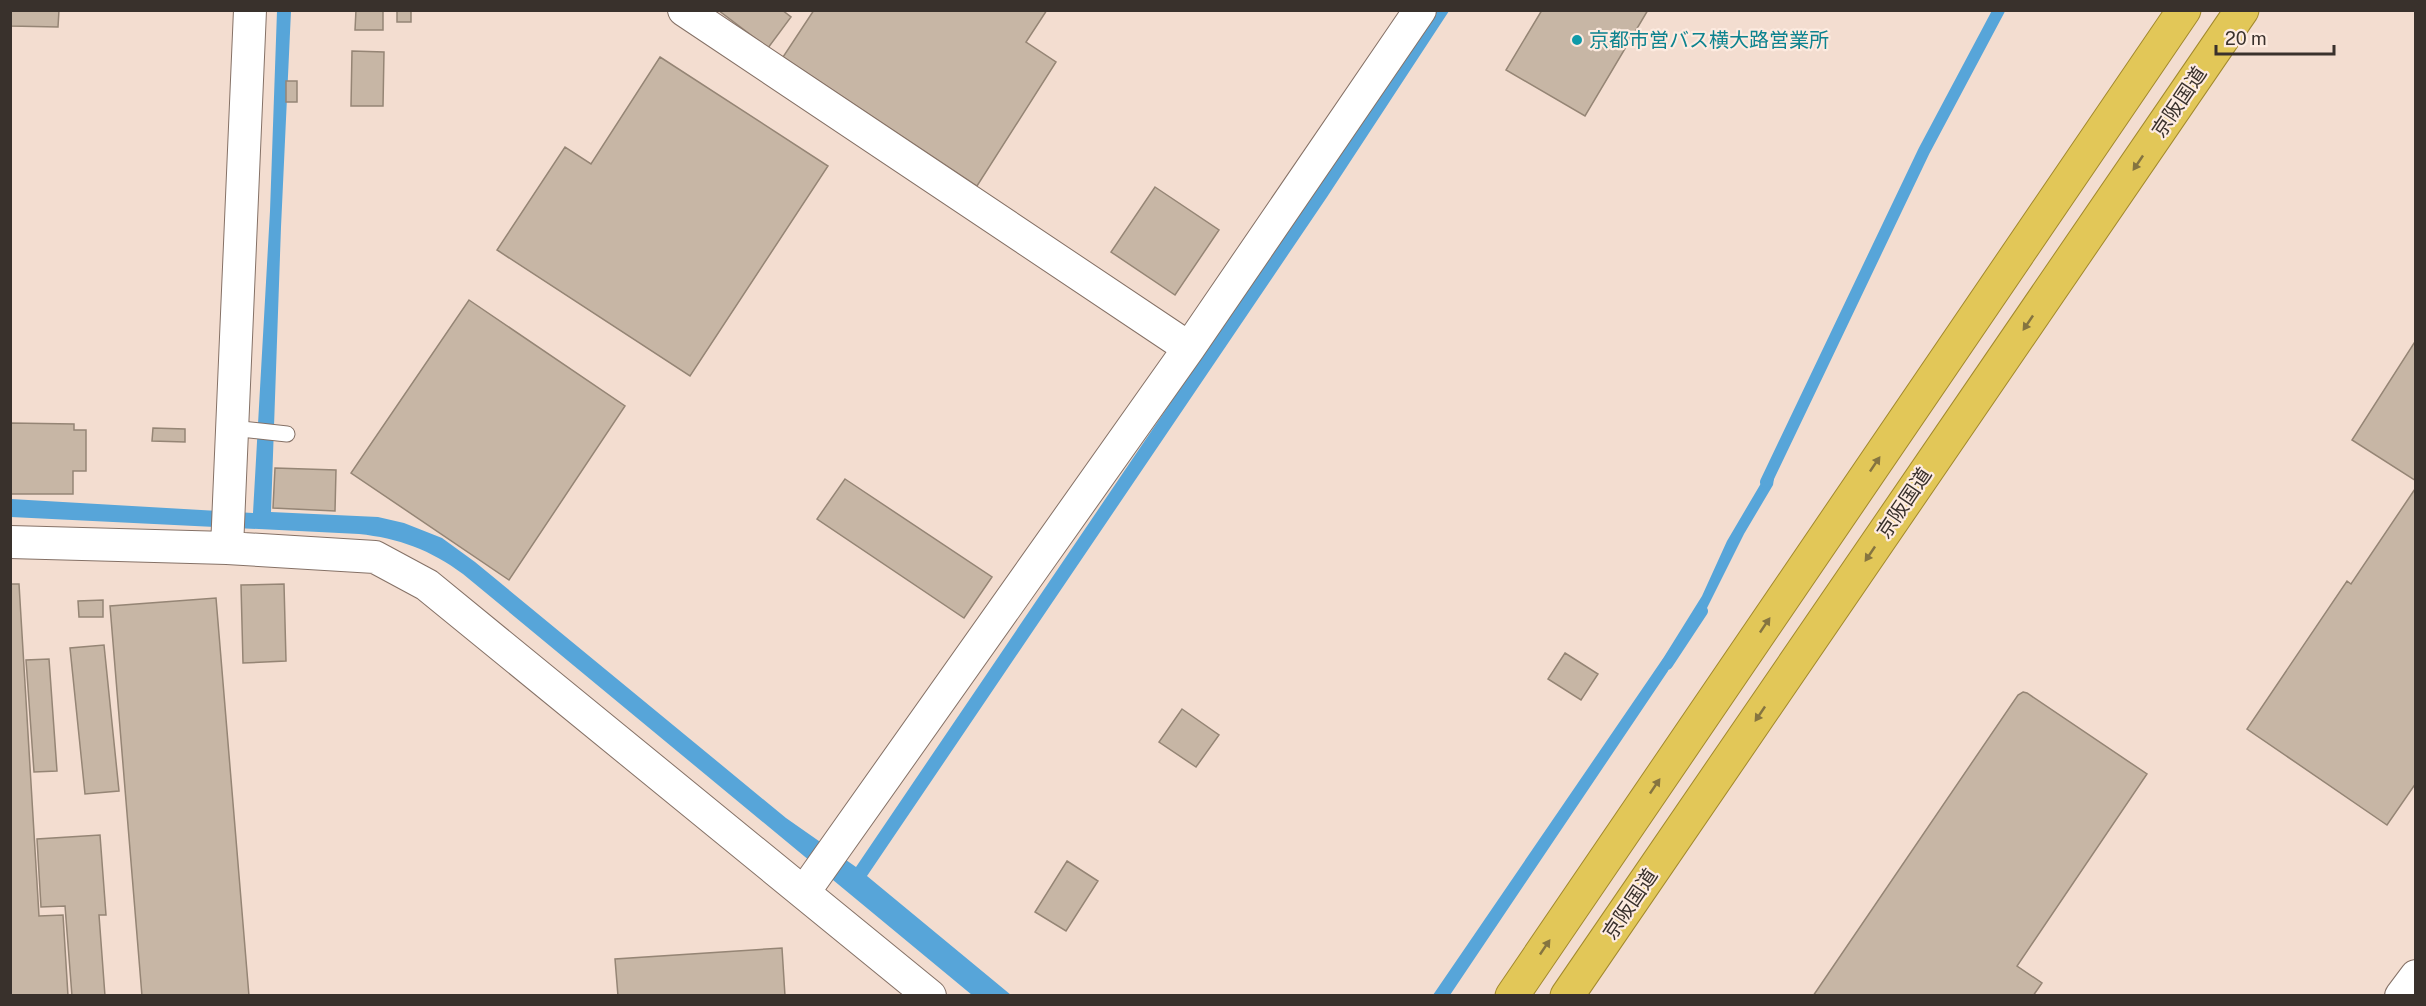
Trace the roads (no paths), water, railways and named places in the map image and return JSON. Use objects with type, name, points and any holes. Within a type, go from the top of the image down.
[{"type":"highway","points":[[1512,996],[2184,10]]},
{"type":"highway","name":"京阪国道","points":[[1567,996],[2242,10]]},
{"type":"street","points":[[228,529],[244,429],[250,10]]},
{"type":"street","points":[[684,10],[1189,348]]},
{"type":"street","points":[[817,873],[1189,348],[1420,10]]},
{"type":"street","points":[[10,542],[228,529],[375,557],[427,585],[817,873],[930,996]]},
{"type":"street","points":[[2401,996],[2415,976]]},
{"type":"lane","points":[[244,429],[283,433]]},
{"type":"water","points":[[277,11],[291,11],[271,512],[378,517],[404,523],[442,538],[475,562],[786,818],[856,867],[1436,11],[1449,11],[1327,197],[867,876],[1011,995],[972,995],[463,574],[439,558],[414,546],[359,534],[11,517],[11,499],[253,513],[270,211]]},
{"type":"water","points":[[1770,468],[1775,472],[1773,485],[1744,534],[1707,608],[1678,645],[1668,671],[1450,995],[1433,995],[1664,657],[1702,596],[1727,541]]},
{"type":"waterway","points":[[1766,482],[1924,151],[1999,10]]},
{"type":"waterway","points":[[1667,664],[1702,611]]},
{"type":"place","name":"京都市営バス横大路営業所","points":[[1577,40]]}]
